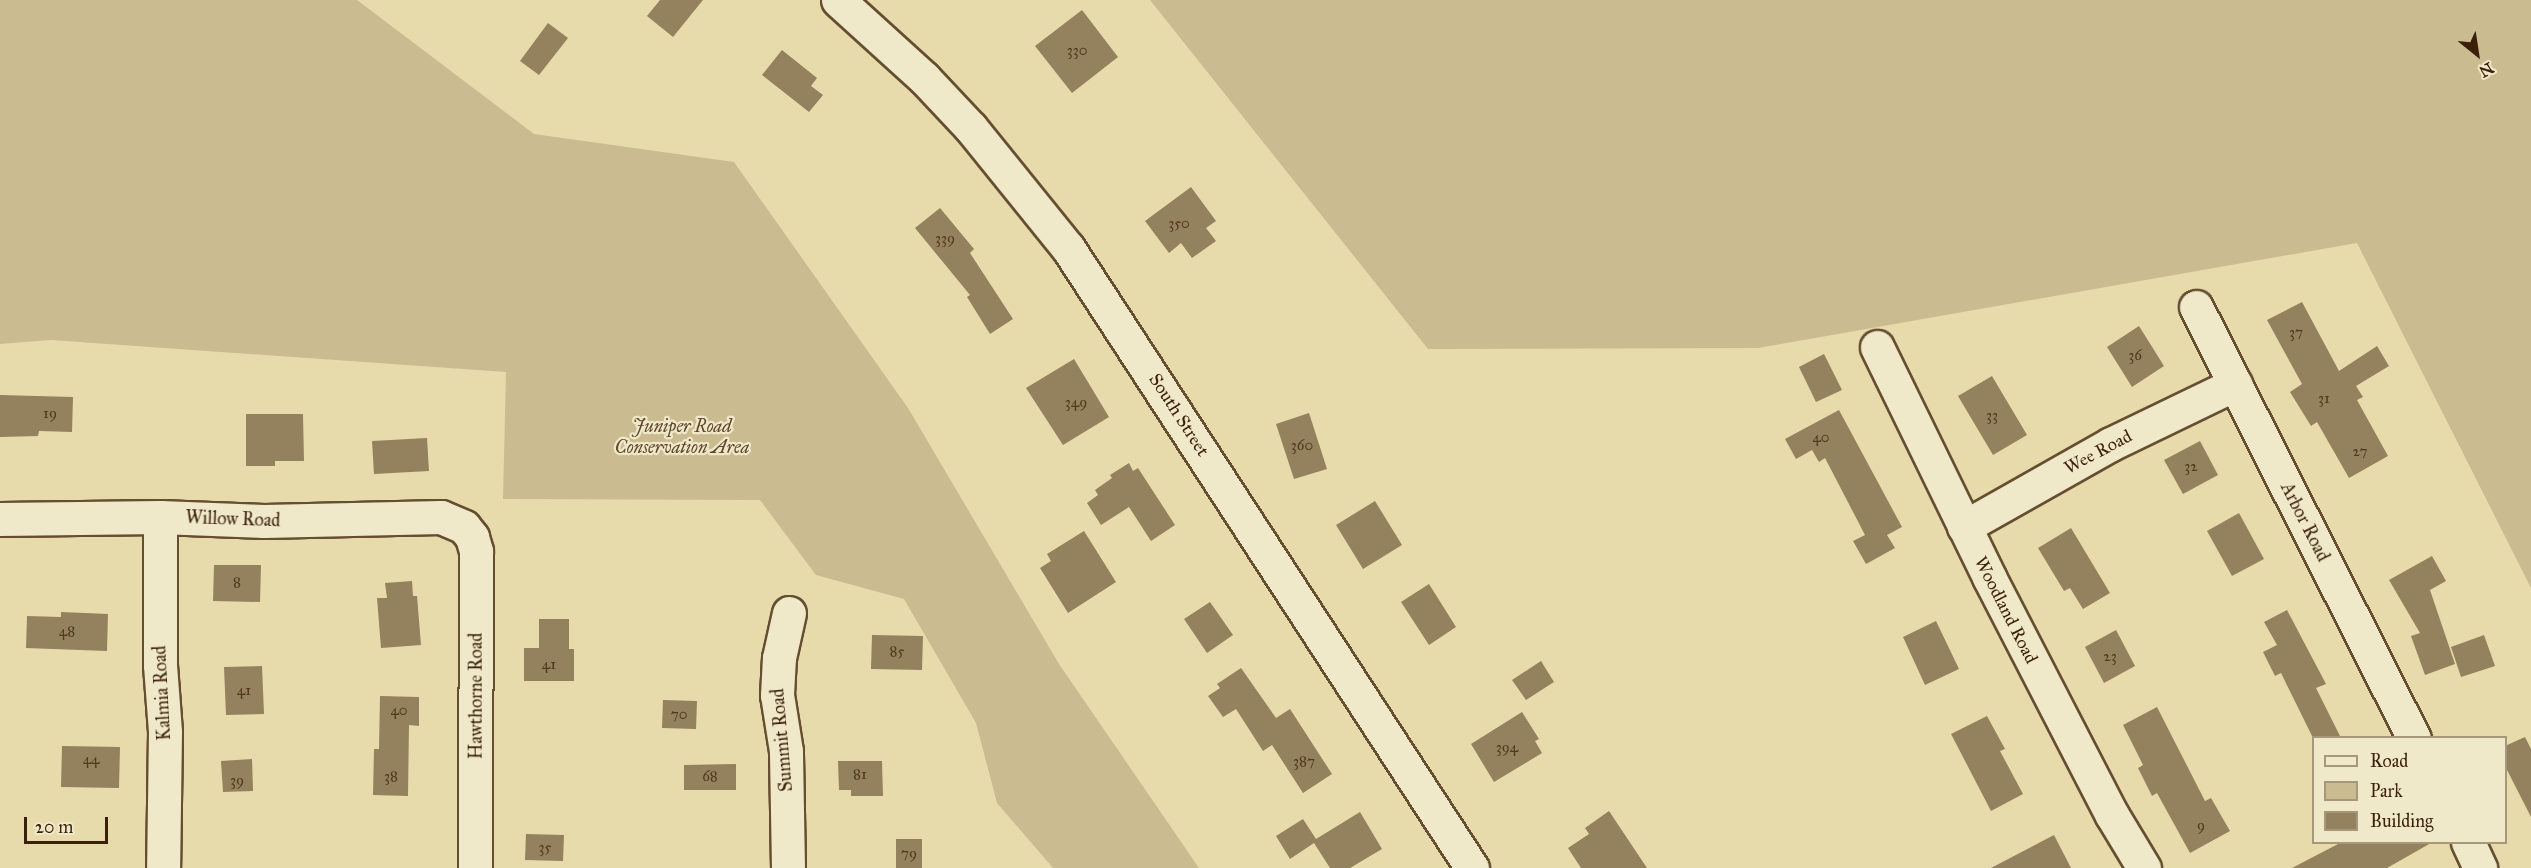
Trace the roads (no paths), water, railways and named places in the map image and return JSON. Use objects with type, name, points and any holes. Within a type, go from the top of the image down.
[{"type":"street","name":"South Street","points":[[838,0],[916,70],[971,128],[1068,248],[1472,868]]},
{"type":"street","name":"Arbor Road","points":[[2196,307],[2413,736]]},
{"type":"street","name":"Woodland Road","points":[[1877,347],[1964,527],[2107,804],[2144,868]]},
{"type":"street","name":"Wee Road","points":[[1964,527],[2111,444],[2235,384]]},
{"type":"street","name":"Willow Road","points":[[0,519],[160,517],[274,521],[441,517],[464,526]]},
{"type":"street","name":"Kalmia Road","points":[[160,517],[159,653],[165,732],[164,868]]},
{"type":"street","name":"Hawthorne Road","points":[[464,526],[472,537],[476,551],[476,868]]},
{"type":"street","name":"Summit Road","points":[[788,868],[786,760],[777,686],[779,658],[789,613]]},
{"type":"street","points":[[2469,844],[2481,868]]},
{"type":"park label","name":"Juniper Road Conservation Area","points":[[682,437]]}]
